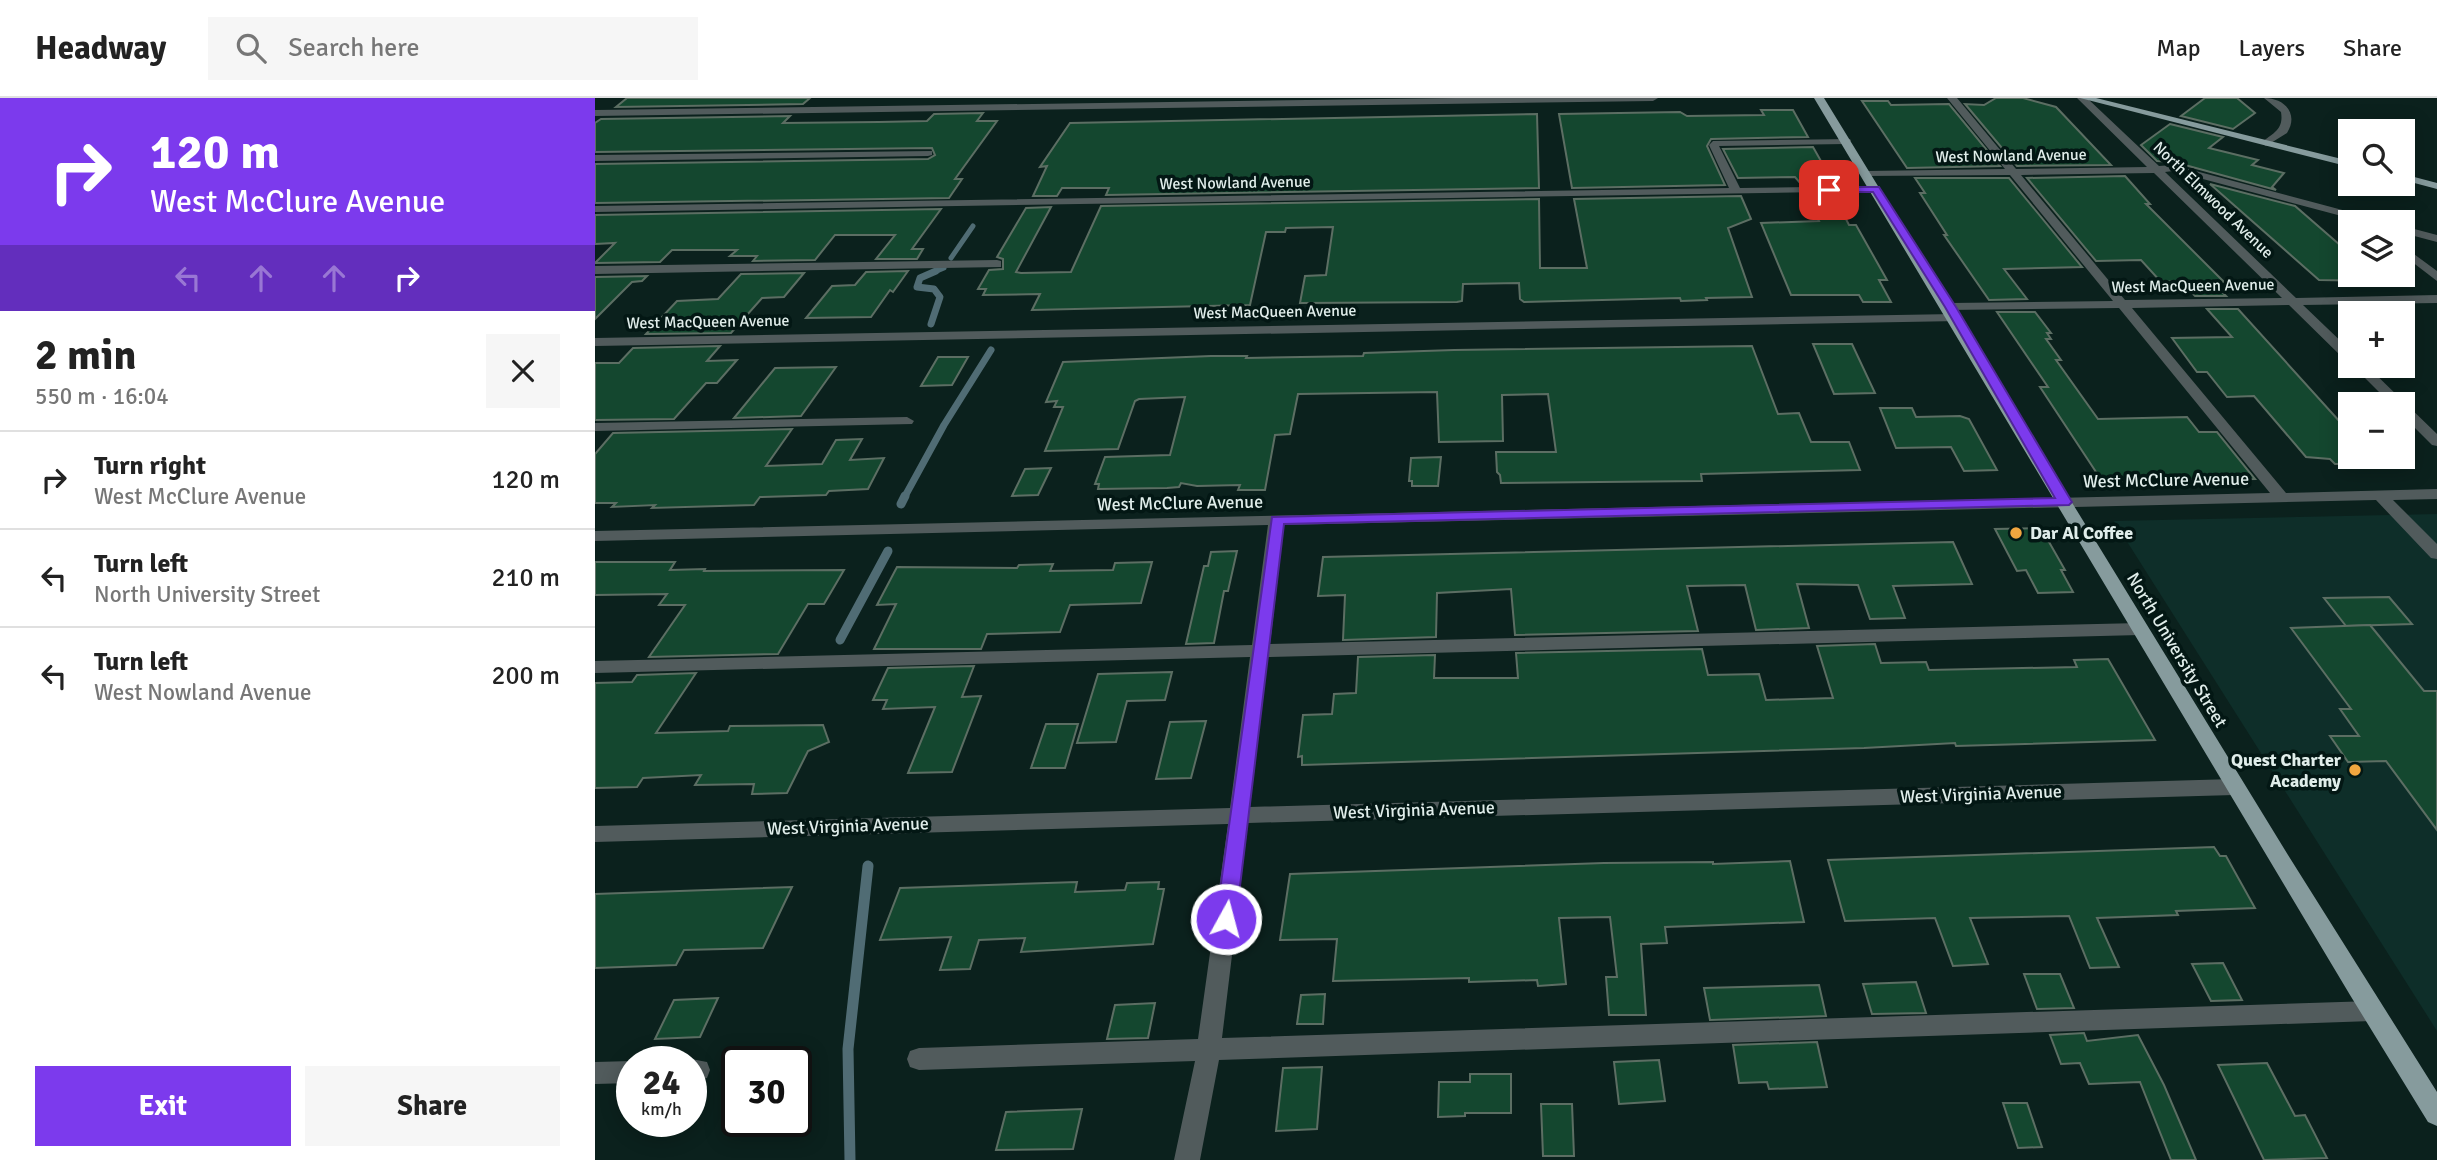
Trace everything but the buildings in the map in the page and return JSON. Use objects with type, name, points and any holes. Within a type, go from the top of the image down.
[{"type":"main road","name":"North University Street","points":[[1819,98],[1953,313],[2234,787],[2437,1114]]},
{"type":"main road","points":[[2084,98],[2338,161]]},
{"type":"main road","points":[[2415,180],[2437,186]]},
{"type":"street","points":[[595,113],[1138,102],[1653,98]]},
{"type":"street","points":[[1952,98],[2281,497]]},
{"type":"street","name":"North Elmwood Avenue","points":[[2084,98],[2155,170],[2338,344]]},
{"type":"street","points":[[2266,143],[2282,134],[2288,122],[2286,111],[2269,98]]},
{"type":"street","points":[[1736,191],[1714,145],[1717,143],[1846,141]]},
{"type":"street","points":[[595,158],[928,153]]},
{"type":"street","name":"West Nowland Avenue","points":[[595,209],[1736,191],[2013,172],[2155,170],[2173,167],[2338,212]]},
{"type":"street","points":[[2415,233],[2437,239]]},
{"type":"street","points":[[2415,259],[2437,277]]},
{"type":"street","points":[[595,270],[997,264]]},
{"type":"street","name":"West MacQueen Avenue","points":[[595,342],[1953,313],[2122,304],[2437,299]]},
{"type":"street","points":[[2372,378],[2387,392]]},
{"type":"street","points":[[2415,420],[2437,442]]},
{"type":"street","points":[[595,427],[907,421]]},
{"type":"street","name":"West McClure Avenue","points":[[595,536],[2437,494]]},
{"type":"street","points":[[2380,495],[2437,554]]},
{"type":"street","points":[[1187,1160],[1209,1049],[1277,520]]},
{"type":"street","points":[[595,667],[2140,629]]},
{"type":"street","name":"West Virginia Avenue","points":[[595,834],[2234,787]]},
{"type":"street","points":[[919,1059],[2372,1011]]},
{"type":"street","points":[[595,1073],[616,1072]]},
{"type":"shaded area","name":"Quest Charter Academy","points":[[2437,514],[2437,1031],[2114,521]]},
{"type":"waterway","points":[[951,258],[973,226]]},
{"type":"waterway","points":[[932,273],[944,268]]},
{"type":"waterway","points":[[931,324],[940,297],[934,289],[917,287],[920,278],[936,271]]},
{"type":"waterway","points":[[904,498],[944,425],[991,350]]},
{"type":"waterway","points":[[901,504],[904,498]]},
{"type":"waterway","points":[[840,640],[888,551]]},
{"type":"waterway","points":[[850,1160],[848,1049],[868,866]]},
{"type":"place","name":"Dar Al Coffee","points":[[2016,533]]},
{"type":"place","name":"Quest Charter Academy","points":[[2355,770]]},
{"type":"route","points":[[1226,919],[1277,520],[2064,502],[1950,307],[1876,189],[1829,190]]}]
